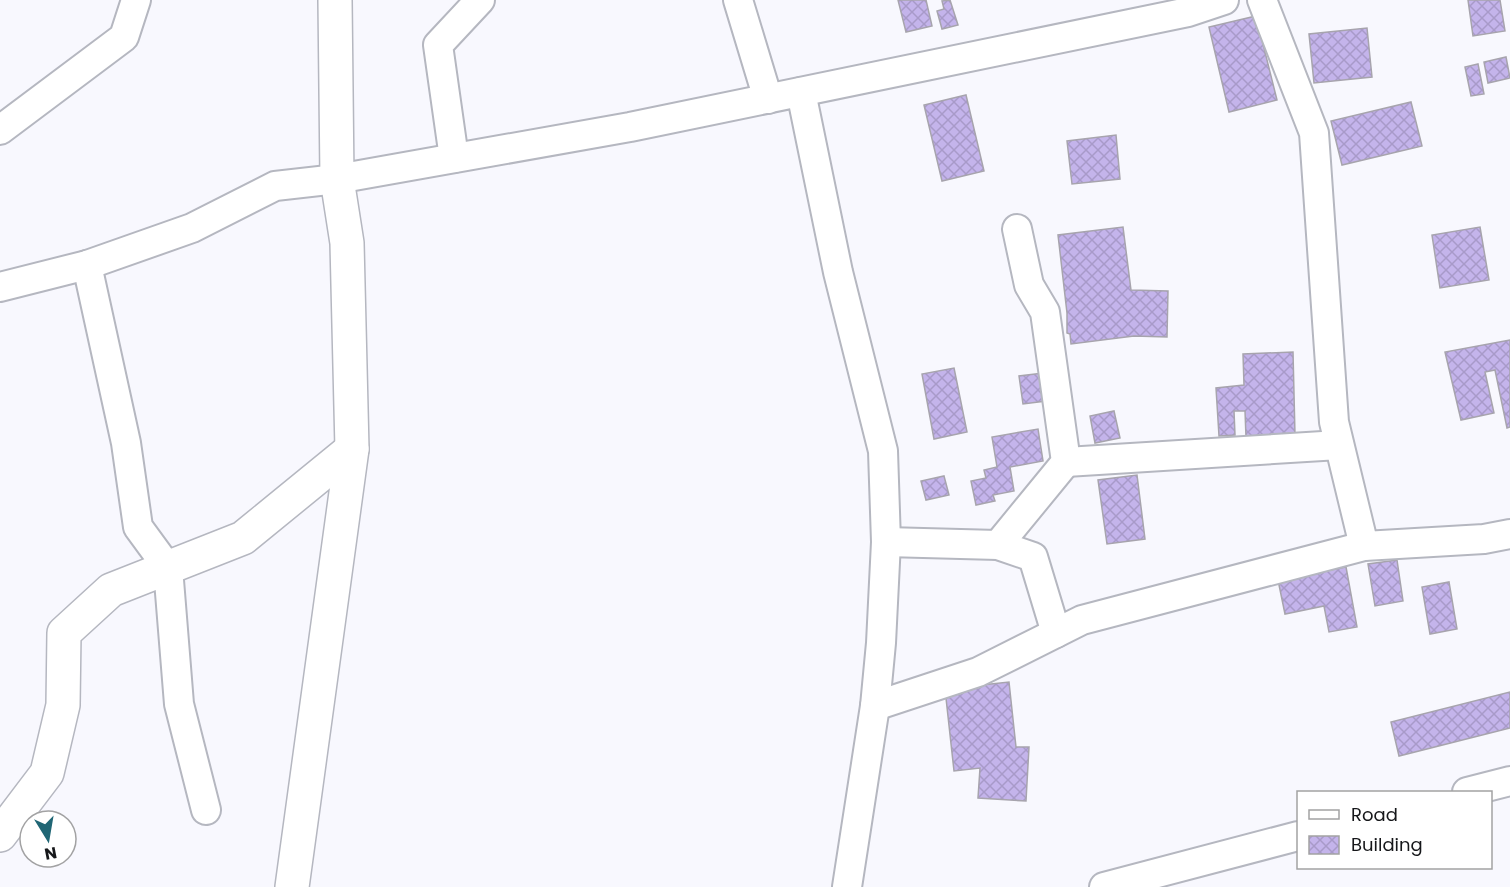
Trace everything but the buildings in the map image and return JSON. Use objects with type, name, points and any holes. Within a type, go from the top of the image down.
[{"type":"street","points":[[0,130],[124,37],[136,0]]},
{"type":"street","points":[[292,887],[352,449],[347,243],[337,178],[335,0]]},
{"type":"street","points":[[454,158],[438,45],[480,0]]},
{"type":"street","points":[[738,0],[768,99]]},
{"type":"street","points":[[0,287],[87,265],[192,228],[275,186],[454,158],[768,99],[1188,12],[1224,0]]},
{"type":"street","points":[[1262,0],[1314,133],[1334,422],[1364,546]]},
{"type":"street","points":[[801,92],[838,272],[884,451],[886,542],[875,706],[847,887]]},
{"type":"street","points":[[1017,229],[1029,285],[1045,312],[1066,462]]},
{"type":"street","points":[[87,265],[126,443],[138,526],[168,568],[179,704],[206,810]]},
{"type":"street","points":[[998,545],[1066,462],[1339,445]]},
{"type":"street","points":[[0,835],[47,773],[63,705],[63,633],[111,590],[243,538],[352,449]]},
{"type":"street","points":[[875,706],[978,672],[1082,620],[1364,546],[1484,539],[1510,534]]},
{"type":"street","points":[[886,542],[998,545],[1033,557],[1056,633]]},
{"type":"street","points":[[1471,791],[1510,781]]},
{"type":"street","points":[[1104,887],[1297,837]]}]
